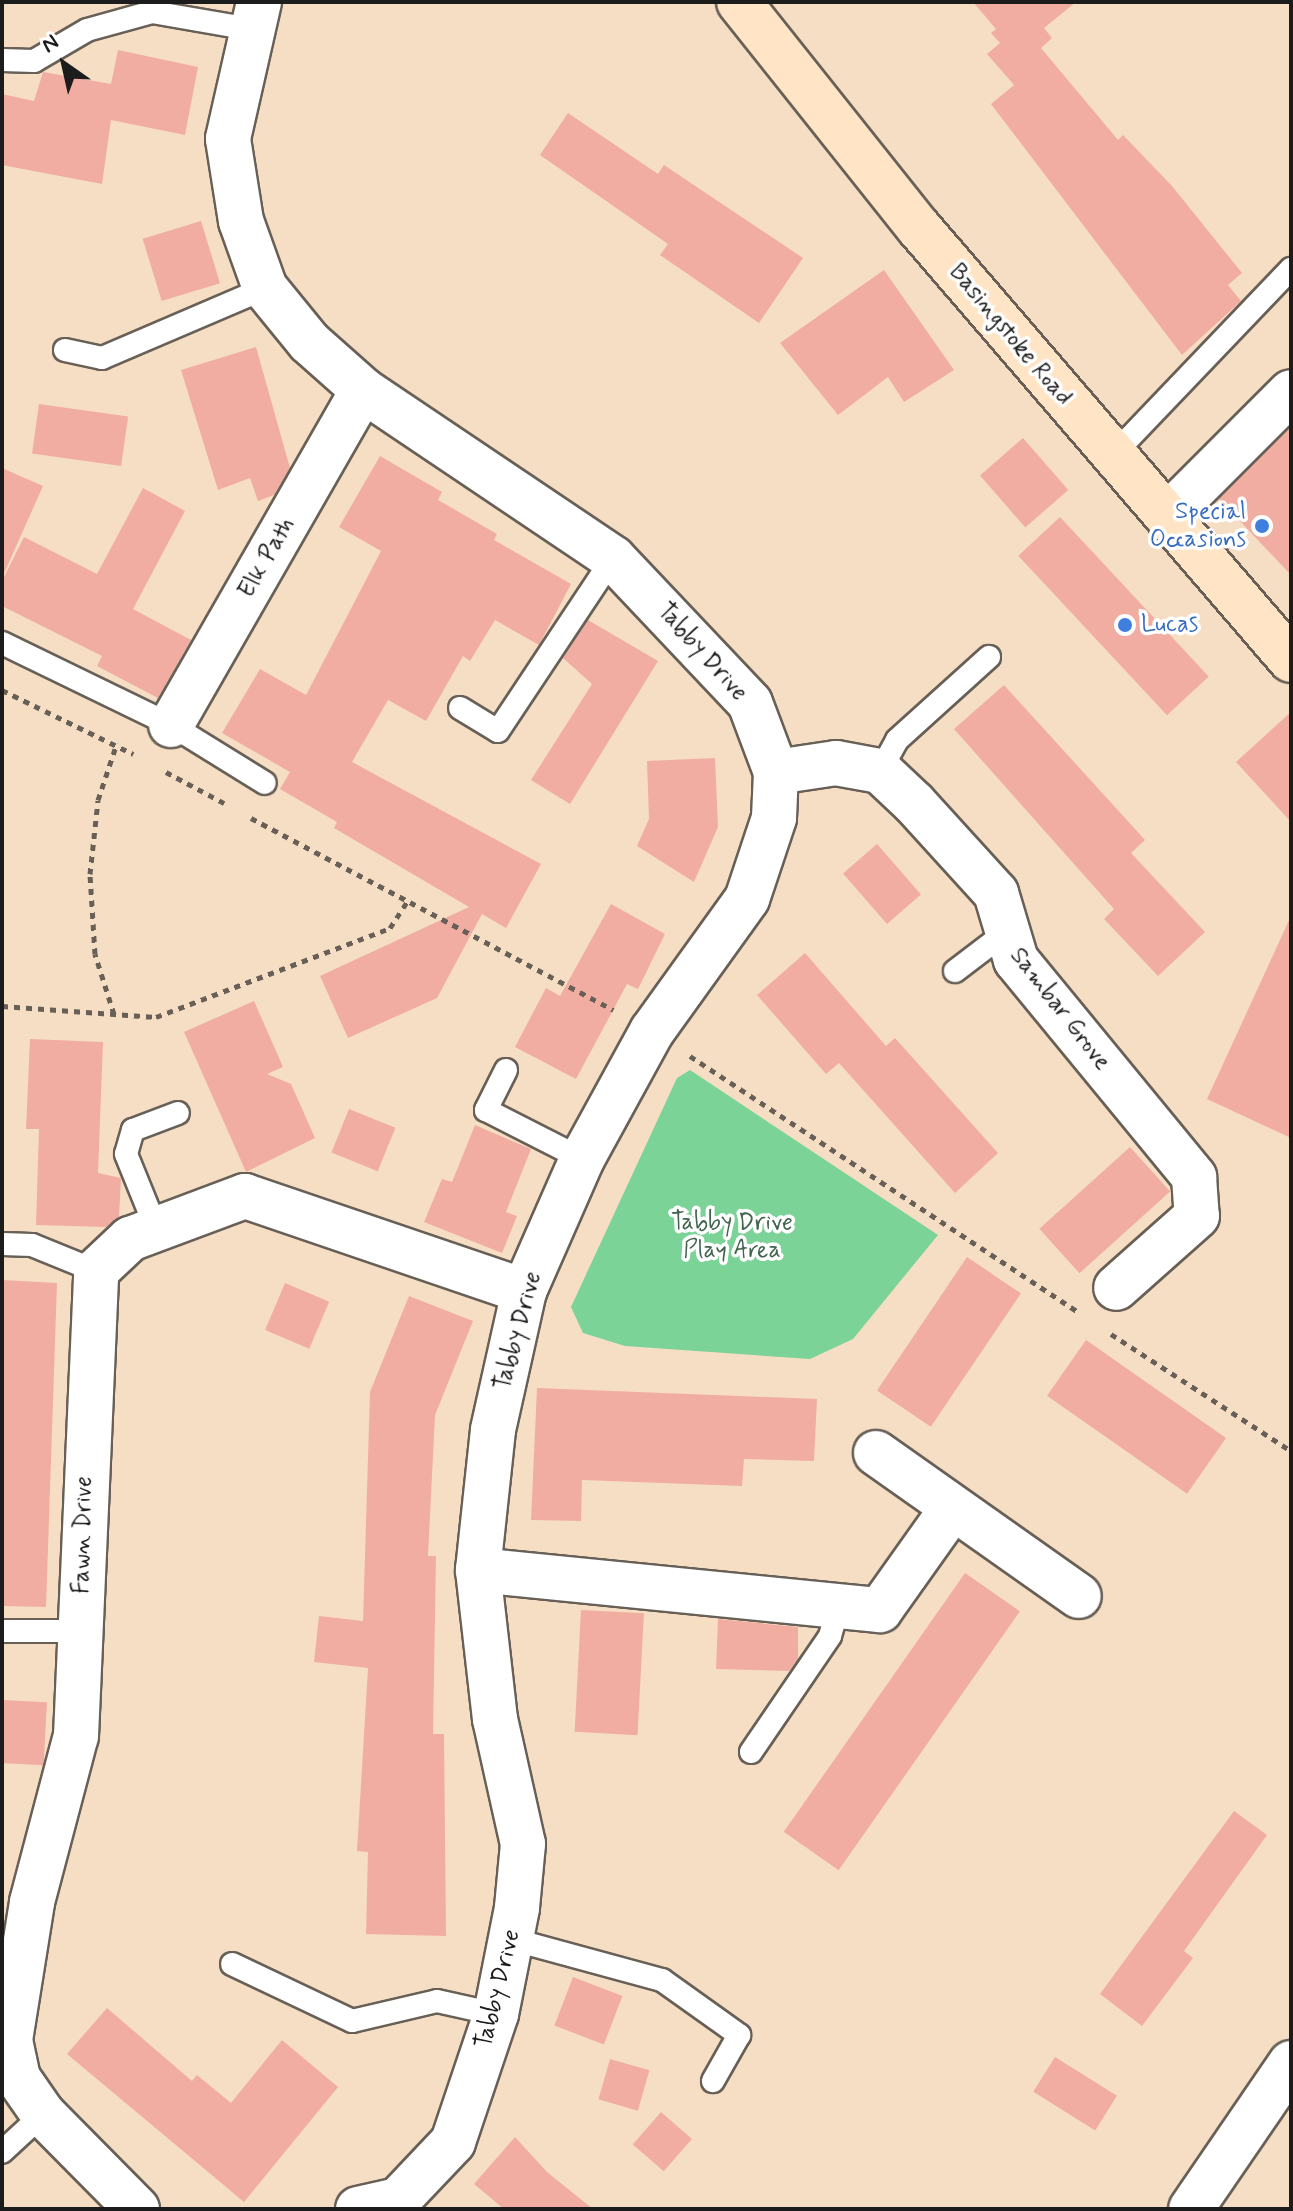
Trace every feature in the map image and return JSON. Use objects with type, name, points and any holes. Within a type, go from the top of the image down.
[{"type":"street","name":"Basingstoke Road","points":[[739,2],[1112,456],[1291,660]]},
{"type":"street","name":"Tabby Drive","points":[[255,16],[228,139],[241,221],[265,288],[309,342],[363,390],[613,558],[750,703],[776,772],[774,818],[747,899],[652,1031],[582,1159],[524,1291],[493,1430],[478,1570],[495,1719],[523,1844],[511,1939],[496,2014],[453,2142],[387,2206]]},
{"type":"street","name":"Elk Path","points":[[171,725],[363,390]]},
{"type":"street","points":[[1167,516],[1291,392]]},
{"type":"street","points":[[776,772],[836,763],[880,771]]},
{"type":"street","name":"Sambar Grove","points":[[880,771],[996,893],[1005,933],[1016,960],[1194,1177],[1197,1216],[1116,1288]]},
{"type":"street","points":[[96,1271],[130,1239],[245,1196],[524,1291]]},
{"type":"street","name":"Fawn Drive","points":[[96,1271],[76,1736],[32,1902],[6,2040],[18,2078],[43,2114],[137,2209]]},
{"type":"street","points":[[876,1453],[951,1510],[1079,1596]]},
{"type":"street","points":[[478,1570],[880,1610],[951,1510]]},
{"type":"street","points":[[1191,2209],[1291,2063]]},
{"type":"lane","points":[[2,60],[34,61],[87,30],[152,12],[255,16]]},
{"type":"lane","points":[[1112,456],[1291,269]]},
{"type":"lane","points":[[65,350],[102,358],[265,288]]},
{"type":"lane","points":[[460,708],[498,731],[613,558]]},
{"type":"lane","points":[[2,643],[171,725],[265,783]]},
{"type":"lane","points":[[880,771],[897,740],[989,657]]},
{"type":"lane","points":[[955,971],[1005,933]]},
{"type":"lane","points":[[506,1070],[486,1110],[582,1159]]},
{"type":"lane","points":[[156,1228],[126,1154],[133,1130],[178,1113]]},
{"type":"lane","points":[[2,1244],[32,1245],[96,1271]]},
{"type":"lane","points":[[751,1752],[830,1636],[839,1605]]},
{"type":"lane","points":[[2,1631],[80,1631]]},
{"type":"lane","points":[[511,1939],[662,1980],[739,2035],[713,2081]]},
{"type":"lane","points":[[232,1964],[352,2021],[437,2001],[496,2014]]},
{"type":"lane","points":[[2,2152],[43,2114]]},
{"type":"path","points":[[114,1015],[95,954],[90,874],[98,800],[115,744]]},
{"type":"path","points":[[2,1006],[156,1017],[390,928],[407,902]]},
{"type":"green space","name":"Tabby Drive Play Area","points":[[690,1070],[938,1235],[853,1339],[810,1359],[625,1346],[583,1333],[571,1307],[677,1078]]},
{"type":"building","points":[[973,2],[1076,2],[1044,28],[1052,38],[1041,48],[1118,140],[1123,135],[1172,186],[1242,273],[1228,285],[1241,301],[1182,355],[991,104],[1014,85],[987,54],[1000,43],[991,33],[996,29]]},
{"type":"building","points":[[118,50],[198,67],[185,135],[111,120],[102,184],[2,165],[2,94],[34,101],[43,72],[111,84]]},
{"type":"building","points":[[568,113],[658,174],[664,165],[803,258],[759,323],[660,255],[668,244],[540,155]]},
{"type":"building","points":[[201,221],[220,283],[162,301],[143,239]]},
{"type":"building","points":[[884,270],[954,370],[904,402],[888,377],[838,415],[780,343]]},
{"type":"building","points":[[256,347],[290,468],[274,495],[258,501],[250,478],[218,490],[181,370]]},
{"type":"building","points":[[39,404],[128,417],[121,466],[32,454]]},
{"type":"building","points":[[1291,427],[1291,575],[1219,499]]},
{"type":"building","points":[[1023,438],[1068,490],[1025,527],[980,475]]},
{"type":"building","points":[[380,456],[442,492],[438,500],[497,534],[494,540],[571,584],[539,645],[495,620],[470,661],[463,656],[426,721],[388,700],[352,762],[541,864],[506,928],[482,914],[437,998],[348,1038],[320,976],[469,907],[334,828],[337,822],[280,789],[290,772],[222,733],[260,669],[306,695],[381,551],[339,527]]},
{"type":"building","points":[[2,468],[43,486],[2,578]]},
{"type":"building","points":[[143,488],[185,511],[133,609],[191,640],[158,698],[97,666],[102,656],[2,606],[2,581],[24,537],[97,574]]},
{"type":"building","points":[[1060,517],[1209,676],[1167,715],[1018,556]]},
{"type":"building","points":[[588,620],[658,661],[570,804],[531,780],[592,684],[563,658]]},
{"type":"building","points":[[1004,685],[1145,840],[1131,853],[1205,932],[1158,976],[1104,919],[1114,909],[954,729]]},
{"type":"building","points":[[1291,712],[1291,822],[1236,762]]},
{"type":"building","points":[[715,758],[718,827],[694,882],[637,846],[649,819],[647,761]]},
{"type":"building","points":[[877,844],[921,895],[887,924],[843,874]]},
{"type":"building","points":[[611,904],[665,934],[638,989],[627,984],[576,1079],[515,1047],[546,988],[560,996]]},
{"type":"building","points":[[1291,916],[1291,1138],[1207,1099]]},
{"type":"building","points":[[805,953],[886,1046],[895,1038],[998,1153],[955,1193],[839,1063],[826,1074],[757,995]]},
{"type":"building","points":[[254,1001],[283,1067],[267,1074],[291,1084],[315,1138],[246,1172],[184,1032]]},
{"type":"building","points":[[30,1039],[103,1042],[98,1173],[121,1178],[119,1217],[106,1227],[36,1225],[39,1129],[26,1129]]},
{"type":"building","points":[[349,1109],[395,1128],[378,1171],[331,1153]]},
{"type":"building","points":[[475,1125],[531,1149],[506,1212],[517,1216],[502,1253],[424,1222],[442,1179],[452,1182]]},
{"type":"building","points":[[1130,1147],[1170,1192],[1079,1273],[1039,1229]]},
{"type":"building","points":[[967,1257],[1021,1293],[931,1427],[877,1390]]},
{"type":"building","points":[[2,1280],[57,1283],[46,1607],[2,1606]]},
{"type":"building","points":[[285,1283],[329,1302],[309,1349],[265,1330]]},
{"type":"building","points":[[409,1296],[473,1321],[435,1415],[428,1556],[436,1556],[433,1734],[444,1734],[446,1936],[366,1934],[368,1852],[357,1851],[368,1668],[314,1662],[319,1616],[363,1621],[370,1392]]},
{"type":"building","points":[[1086,1340],[1226,1438],[1187,1494],[1047,1396]]},
{"type":"building","points":[[537,1388],[817,1399],[814,1461],[744,1459],[742,1486],[582,1480],[581,1521],[531,1520]]},
{"type":"building","points":[[965,1573],[1020,1611],[839,1870],[784,1832]]},
{"type":"building","points":[[581,1610],[644,1613],[638,1735],[575,1732]]},
{"type":"building","points":[[718,1619],[798,1627],[798,1659],[789,1671],[716,1669]]},
{"type":"building","points":[[2,1700],[47,1702],[44,1765],[2,1763]]},
{"type":"building","points":[[1234,1811],[1267,1835],[1184,1951],[1193,1958],[1142,2026],[1100,1994]]},
{"type":"building","points":[[573,1977],[622,1996],[604,2045],[554,2026]]},
{"type":"building","points":[[107,2008],[192,2081],[197,2075],[231,2103],[282,2040],[338,2087],[244,2202],[67,2054]]},
{"type":"building","points":[[1055,2057],[1117,2096],[1095,2130],[1033,2092]]},
{"type":"building","points":[[610,2059],[649,2070],[638,2111],[598,2099]]},
{"type":"building","points":[[661,2112],[692,2139],[664,2171],[633,2144]]},
{"type":"building","points":[[515,2137],[547,2172],[593,2209],[504,2209],[474,2184]]},
{"type":"place","name":"Special Occasions","points":[[1262,526]]},
{"type":"place","name":"Lucas","points":[[1125,625]]}]
